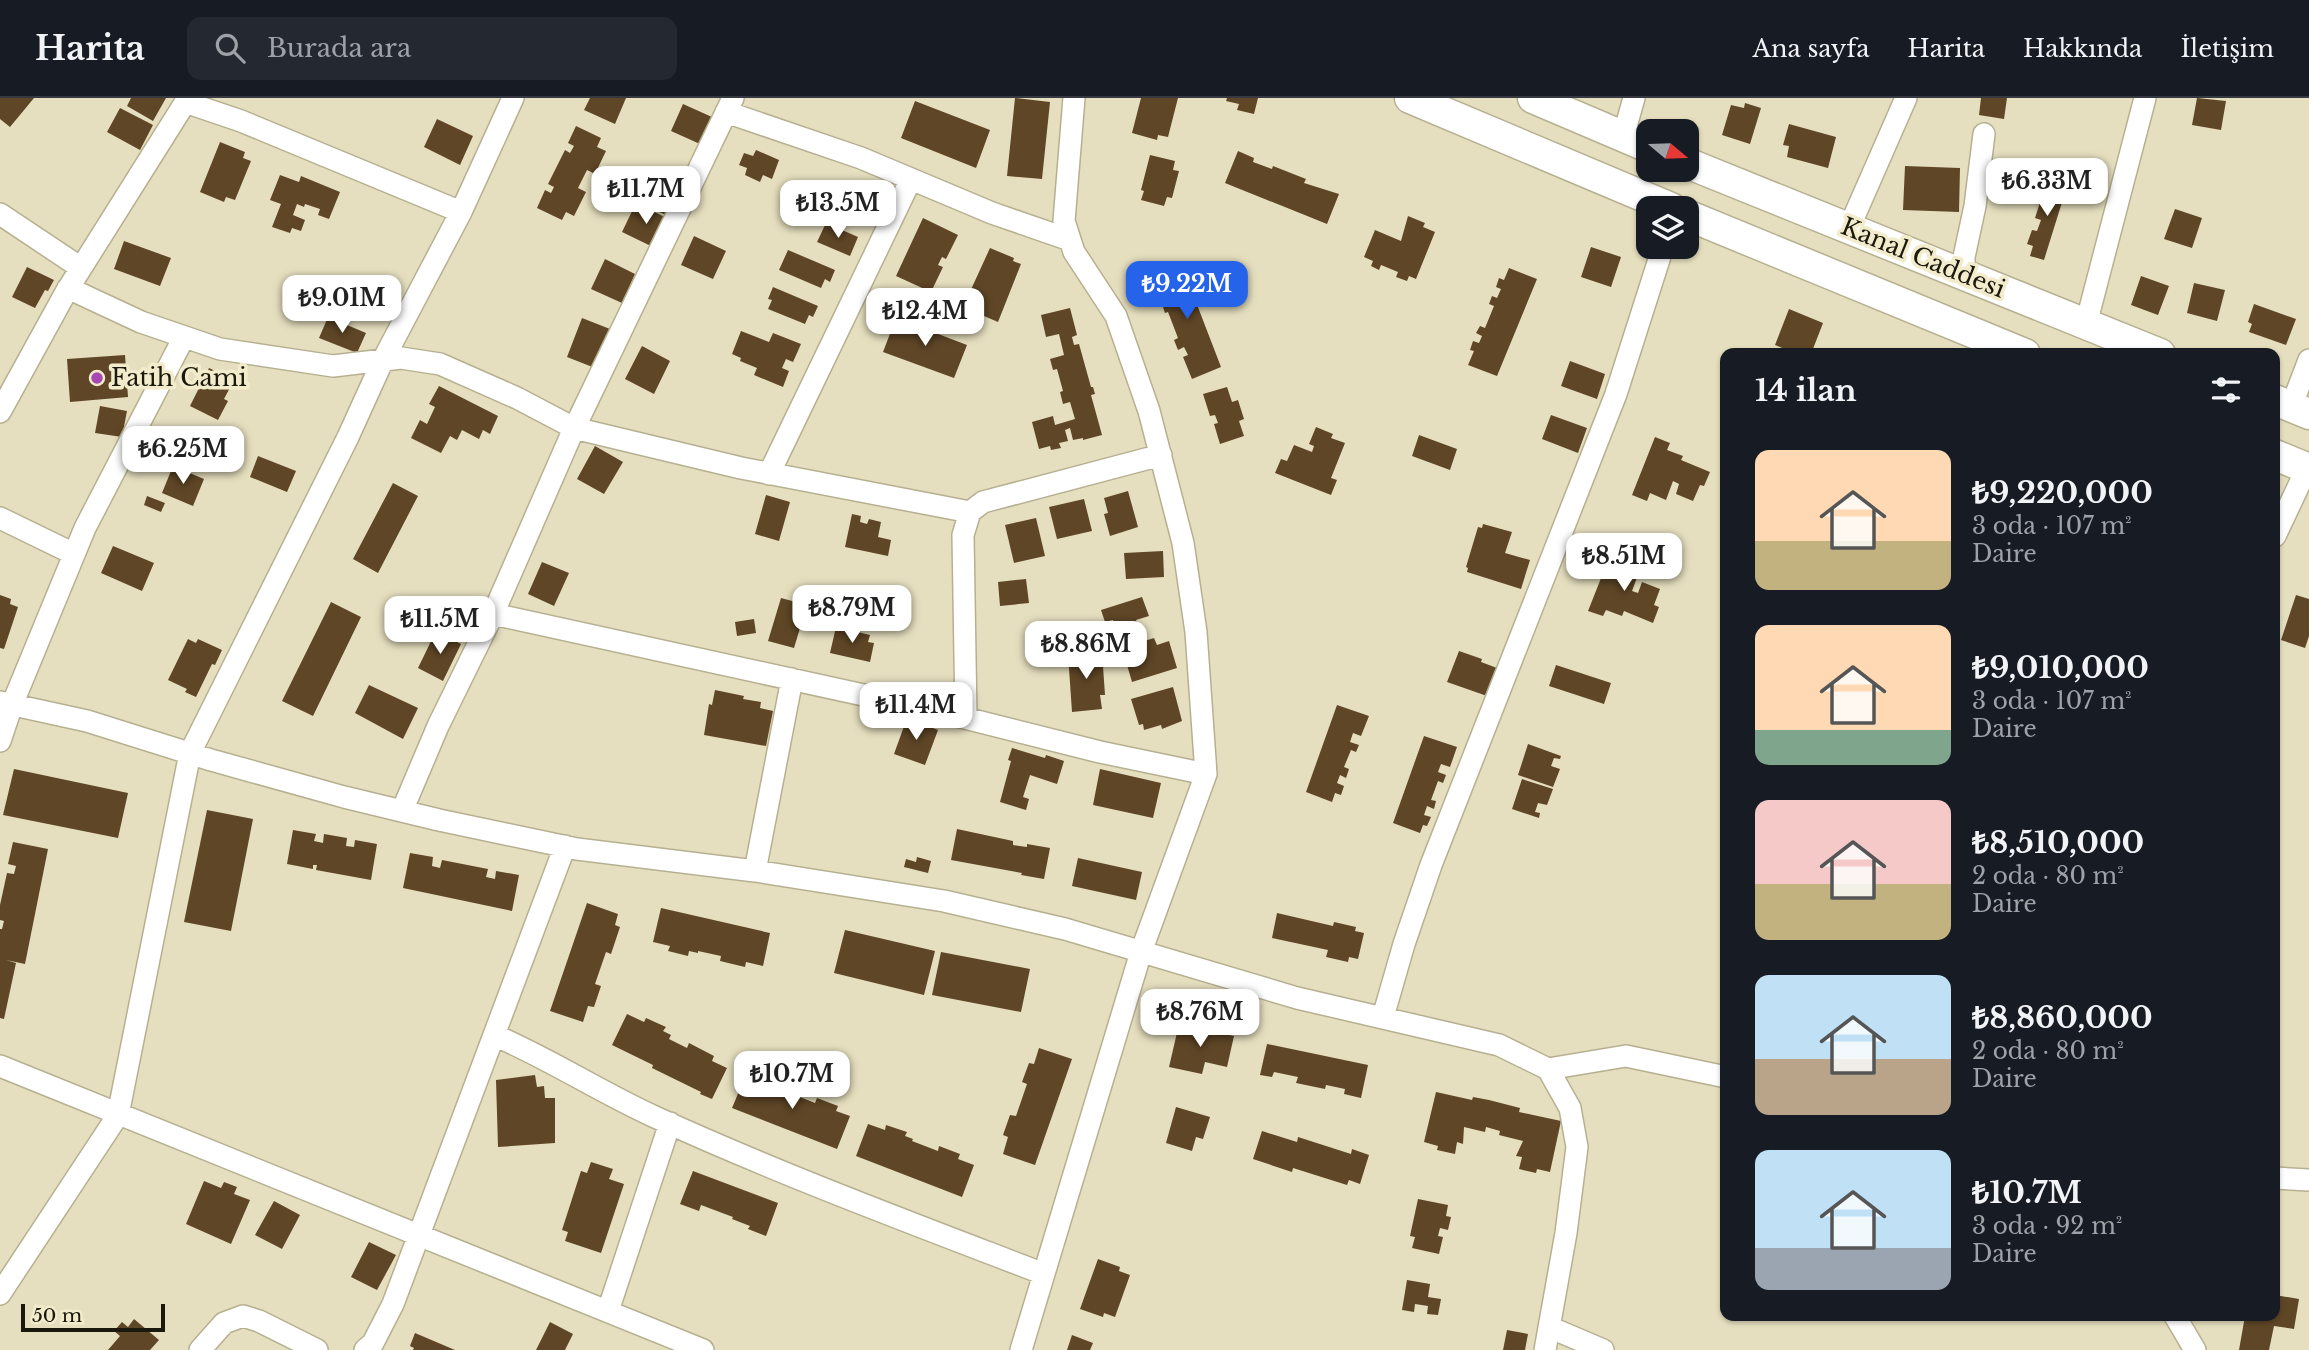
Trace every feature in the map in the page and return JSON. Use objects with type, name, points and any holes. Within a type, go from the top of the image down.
[{"type":"main road","points":[[1410,98],[1643,196]]},
{"type":"main road","points":[[1533,98],[1636,142]]},
{"type":"main road","name":"Kanal Caddesi","points":[[1699,168],[2145,348]]},
{"type":"main road","points":[[1699,220],[1990,347]]},
{"type":"main road","points":[[2280,457],[2308,469]]},
{"type":"street","points":[[0,1294],[118,1115],[190,753],[348,437],[383,360],[461,212],[513,98]]},
{"type":"street","points":[[1021,1350],[1141,952],[1206,774],[1196,632],[1183,543],[1161,455],[1149,411],[1116,316],[1074,253],[1064,221],[1074,98]]},
{"type":"street","points":[[1634,98],[1636,142]]},
{"type":"street","points":[[1849,228],[1906,98]]},
{"type":"street","points":[[2086,324],[2145,98]]},
{"type":"street","points":[[0,412],[68,288],[186,100],[461,212]]},
{"type":"street","points":[[402,811],[438,726],[493,614],[574,428],[727,103],[992,213],[1070,240]]},
{"type":"street","points":[[1964,274],[1964,257],[1975,206],[1984,134]]},
{"type":"street","points":[[769,474],[911,179]]},
{"type":"street","points":[[0,214],[81,268]]},
{"type":"street","points":[[1383,1017],[1431,865],[1616,394],[1659,259]]},
{"type":"street","points":[[68,288],[141,322],[220,349],[333,366],[401,358],[440,364],[517,398],[574,428],[769,474],[970,512]]},
{"type":"street","points":[[0,741],[6,704],[85,528],[184,337]]},
{"type":"street","points":[[2292,407],[2309,360]]},
{"type":"street","points":[[966,718],[962,535],[970,512],[983,502],[1161,455]]},
{"type":"street","points":[[2280,526],[2308,469]]},
{"type":"street","points":[[0,518],[74,554]]},
{"type":"street","points":[[493,614],[1206,774]]},
{"type":"street","points":[[755,871],[792,679]]},
{"type":"street","points":[[6,704],[87,721],[190,753],[402,811],[565,846],[755,871],[944,901],[1065,929],[1297,998],[1499,1045],[1548,1069],[1570,1108],[1577,1147],[1566,1233],[1545,1350]]},
{"type":"street","points":[[365,1350],[373,1343],[393,1304],[565,846]]},
{"type":"street","points":[[494,1035],[532,1051],[670,1123],[881,1212],[1044,1274]]},
{"type":"street","points":[[1548,1069],[1626,1056],[1720,1076]]},
{"type":"street","points":[[0,1066],[703,1350]]},
{"type":"street","points":[[608,1311],[670,1123]]},
{"type":"street","points":[[2280,1178],[2309,1180]]},
{"type":"street","points":[[200,1350],[224,1323],[243,1316],[259,1321],[317,1350]]},
{"type":"street","points":[[2178,1321],[2195,1350]]},
{"type":"street","points":[[1549,1327],[1603,1350]]},
{"type":"building","points":[[0,98],[34,98],[10,127],[0,119]]},
{"type":"building","points":[[131,98],[166,98],[153,121],[127,106]]},
{"type":"building","points":[[590,98],[626,98],[615,124],[584,110]]},
{"type":"building","points":[[1015,98],[1050,102],[1042,179],[1007,176]]},
{"type":"building","points":[[1141,98],[1178,98],[1168,137],[1158,135],[1157,140],[1132,133]]},
{"type":"building","points":[[1227,98],[1258,98],[1254,114],[1237,110],[1239,104],[1226,101]]},
{"type":"building","points":[[1981,98],[2007,98],[2004,119],[1979,115]]},
{"type":"building","points":[[2197,98],[2226,101],[2221,130],[2192,125]]},
{"type":"building","points":[[915,101],[990,130],[976,168],[901,138]]},
{"type":"building","points":[[1745,103],[1761,108],[1750,144],[1722,135],[1731,105],[1744,108]]},
{"type":"building","points":[[683,104],[712,117],[700,144],[671,131]]},
{"type":"building","points":[[120,108],[153,125],[140,150],[107,132]]},
{"type":"building","points":[[437,119],[473,136],[460,165],[424,147]]},
{"type":"building","points":[[1789,124],[1836,137],[1828,168],[1787,157],[1789,146],[1783,145]]},
{"type":"building","points":[[576,126],[601,138],[597,147],[606,151],[595,174],[587,170],[578,188],[586,192],[574,216],[566,212],[562,220],[537,208],[545,190],[551,193],[554,187],[548,184],[565,150],[570,153],[574,146],[568,143]]},
{"type":"building","points":[[220,142],[245,152],[243,158],[251,161],[235,200],[226,197],[224,202],[200,192]]},
{"type":"building","points":[[756,150],[779,160],[772,179],[763,175],[760,182],[745,175],[747,168],[739,165],[744,153],[753,156]]},
{"type":"building","points":[[1238,151],[1254,158],[1253,162],[1272,169],[1273,166],[1306,179],[1304,183],[1339,194],[1327,224],[1225,183]]},
{"type":"building","points":[[1150,155],[1175,161],[1173,170],[1179,171],[1172,198],[1167,197],[1164,206],[1141,200]]},
{"type":"building","points":[[1905,166],[1960,168],[1959,212],[1903,210]]},
{"type":"building","points":[[280,175],[299,182],[301,176],[340,192],[329,219],[318,215],[320,209],[297,204],[293,215],[305,220],[301,231],[292,228],[290,233],[272,227],[281,204],[270,200]]},
{"type":"building","points":[[2053,179],[2068,183],[2044,260],[2030,256],[2033,246],[2027,244],[2032,230],[2037,231],[2041,220],[2035,218],[2045,187],[2050,189]]},
{"type":"building","points":[[650,180],[677,192],[666,215],[639,203]]},
{"type":"building","points":[[841,184],[879,200],[868,225],[830,209]]},
{"type":"building","points":[[636,203],[669,219],[655,248],[622,232]]},
{"type":"building","points":[[2175,209],[2202,218],[2192,248],[2164,239]]},
{"type":"building","points":[[1408,216],[1425,223],[1423,227],[1435,232],[1416,279],[1409,276],[1407,281],[1396,277],[1398,272],[1381,265],[1379,270],[1371,266],[1373,261],[1364,257],[1375,230],[1401,241]]},
{"type":"building","points":[[923,218],[958,235],[946,259],[942,257],[938,265],[943,267],[931,292],[896,276]]},
{"type":"building","points":[[826,223],[858,237],[850,256],[817,242]]},
{"type":"building","points":[[694,236],[726,251],[713,279],[681,265]]},
{"type":"building","points":[[124,241],[171,258],[160,286],[114,269]]},
{"type":"building","points":[[1591,247],[1621,257],[1611,287],[1581,277]]},
{"type":"building","points":[[990,248],[1014,258],[1013,261],[1021,264],[998,322],[963,307]]},
{"type":"building","points":[[788,250],[835,270],[830,282],[825,279],[821,288],[779,270]]},
{"type":"building","points":[[605,259],[635,274],[622,303],[591,289]]},
{"type":"building","points":[[1181,263],[1221,367],[1192,379],[1183,357],[1188,355],[1184,347],[1178,350],[1174,340],[1178,338],[1162,304],[1169,302],[1166,294],[1159,297],[1155,287],[1159,286],[1154,273]]},
{"type":"building","points":[[27,267],[54,280],[35,308],[12,297]]},
{"type":"building","points":[[1509,268],[1537,279],[1497,376],[1468,365],[1474,351],[1470,350],[1473,341],[1479,343],[1482,336],[1476,333],[1480,326],[1485,328],[1494,306],[1489,304],[1492,296],[1497,298],[1501,289],[1496,287],[1499,278],[1504,280]]},
{"type":"building","points":[[2141,276],[2169,286],[2158,315],[2131,305]]},
{"type":"building","points":[[2194,283],[2225,290],[2217,321],[2187,313]]},
{"type":"building","points":[[773,287],[818,306],[813,317],[809,315],[805,324],[768,309],[772,300],[768,299]]},
{"type":"building","points":[[2254,304],[2296,319],[2286,345],[2249,332],[2252,324],[2248,322]]},
{"type":"building","points":[[1070,308],[1077,335],[1072,337],[1074,345],[1079,344],[1093,387],[1095,394],[1091,395],[1102,435],[1073,440],[1070,428],[1065,430],[1068,441],[1059,443],[1061,448],[1051,450],[1050,446],[1039,449],[1032,422],[1053,416],[1055,425],[1075,419],[1070,402],[1063,404],[1060,392],[1063,391],[1057,369],[1053,370],[1050,359],[1064,355],[1059,334],[1046,337],[1041,315]]},
{"type":"building","points":[[1789,309],[1823,323],[1813,348],[1782,348],[1775,345]]},
{"type":"building","points":[[328,317],[366,333],[357,353],[319,338]]},
{"type":"building","points":[[582,318],[610,329],[595,368],[567,357]]},
{"type":"building","points":[[896,318],[967,345],[954,378],[883,352]]},
{"type":"building","points":[[741,331],[769,342],[773,333],[801,344],[793,362],[786,359],[782,368],[789,371],[783,387],[754,375],[757,368],[740,361],[741,358],[732,354]]},
{"type":"building","points":[[642,346],[670,361],[654,394],[625,379]]},
{"type":"building","name":"Fatih Cami","points":[[125,355],[128,397],[70,402],[67,359]]},
{"type":"building","points":[[1570,361],[1605,374],[1597,399],[1561,386]]},
{"type":"building","points":[[209,368],[234,380],[224,399],[228,401],[218,420],[190,406]]},
{"type":"building","points":[[439,386],[498,416],[490,434],[483,430],[479,439],[462,430],[457,440],[450,436],[441,453],[411,438],[420,420],[427,424],[435,407],[429,404]]},
{"type":"building","points":[[1227,387],[1232,402],[1238,400],[1244,419],[1239,421],[1244,436],[1220,444],[1214,424],[1218,423],[1215,415],[1210,416],[1203,394]]},
{"type":"building","points":[[100,406],[127,411],[122,437],[95,433]]},
{"type":"building","points":[[1551,415],[1587,428],[1578,453],[1542,439]]},
{"type":"building","points":[[1316,427],[1333,434],[1331,438],[1345,443],[1331,478],[1337,480],[1331,495],[1275,473],[1281,459],[1287,461],[1294,445],[1312,452],[1314,446],[1309,444]]},
{"type":"building","points":[[1419,435],[1457,449],[1450,470],[1412,456]]},
{"type":"building","points":[[1655,437],[1670,443],[1667,450],[1683,456],[1681,460],[1710,472],[1693,501],[1676,494],[1679,484],[1673,481],[1666,500],[1650,493],[1647,501],[1632,495]]},
{"type":"building","points":[[595,446],[623,462],[604,494],[577,479]]},
{"type":"building","points":[[258,456],[296,471],[287,492],[250,477]]},
{"type":"building","points":[[173,466],[204,479],[193,506],[162,493]]},
{"type":"building","points":[[393,483],[418,496],[378,573],[353,559]]},
{"type":"building","points":[[1128,491],[1138,527],[1110,536],[1104,514],[1108,513],[1104,498]]},
{"type":"building","points":[[766,495],[790,502],[779,541],[755,534]]},
{"type":"building","points":[[147,496],[165,503],[161,512],[144,505]]},
{"type":"building","points":[[1084,499],[1092,531],[1057,539],[1049,507]]},
{"type":"building","points":[[852,514],[861,516],[860,522],[867,524],[869,519],[881,522],[878,537],[891,540],[888,556],[845,547]]},
{"type":"building","points":[[1036,518],[1045,556],[1014,563],[1005,525]]},
{"type":"building","points":[[1483,524],[1512,532],[1505,553],[1530,560],[1521,589],[1467,572],[1466,567],[1478,527],[1482,528]]},
{"type":"building","points":[[113,546],[154,563],[142,591],[101,573]]},
{"type":"building","points":[[1163,551],[1164,577],[1126,579],[1124,553]]},
{"type":"building","points":[[1611,553],[1626,558],[1623,566],[1639,572],[1632,591],[1638,593],[1642,582],[1660,589],[1654,605],[1659,607],[1653,623],[1624,611],[1622,616],[1606,610],[1603,616],[1588,611]]},
{"type":"building","points":[[542,562],[569,573],[554,606],[528,594]]},
{"type":"building","points":[[1026,579],[1029,603],[1000,606],[998,582]]},
{"type":"building","points":[[0,595],[11,599],[10,604],[18,607],[4,649],[0,648]]},
{"type":"building","points":[[2296,595],[2309,599],[2309,636],[2305,648],[2281,640]]},
{"type":"building","points":[[1142,597],[1149,616],[1116,630],[1113,620],[1105,622],[1101,610]]},
{"type":"building","points":[[781,598],[807,605],[794,648],[768,641]]},
{"type":"building","points":[[331,602],[361,617],[313,716],[282,701]]},
{"type":"building","points":[[754,619],[756,633],[737,636],[735,622]]},
{"type":"building","points":[[836,627],[870,635],[868,642],[874,643],[870,662],[830,653]]},
{"type":"building","points":[[436,631],[461,644],[443,681],[418,668]]},
{"type":"building","points":[[1154,638],[1157,645],[1169,641],[1177,668],[1132,682],[1122,648]]},
{"type":"building","points":[[188,639],[196,643],[198,639],[222,650],[196,697],[185,692],[187,689],[168,680]]},
{"type":"building","points":[[1459,651],[1497,668],[1487,696],[1447,682]]},
{"type":"building","points":[[1102,652],[1105,695],[1100,695],[1102,709],[1072,712],[1068,654]]},
{"type":"building","points":[[1556,665],[1611,683],[1604,704],[1549,686]]},
{"type":"building","points":[[369,685],[418,708],[403,739],[355,713]]},
{"type":"building","points":[[1173,687],[1182,721],[1162,729],[1161,725],[1144,730],[1143,724],[1139,725],[1131,699]]},
{"type":"building","points":[[715,690],[761,702],[760,708],[773,711],[766,746],[704,735],[709,704],[712,705]]},
{"type":"building","points":[[1337,705],[1369,716],[1361,736],[1353,733],[1350,742],[1359,745],[1356,752],[1351,750],[1344,767],[1349,769],[1346,778],[1340,775],[1337,783],[1344,786],[1341,795],[1335,793],[1332,802],[1306,792]]},
{"type":"building","points":[[907,718],[938,730],[925,765],[894,754]]},
{"type":"building","points":[[1424,736],[1457,747],[1450,767],[1441,764],[1438,772],[1446,775],[1443,783],[1438,781],[1431,800],[1436,801],[1434,809],[1427,806],[1424,815],[1431,817],[1420,833],[1393,823]]},
{"type":"building","points":[[1528,744],[1561,756],[1560,759],[1554,758],[1551,766],[1560,769],[1553,787],[1518,775]]},
{"type":"building","points":[[1012,748],[1064,761],[1057,784],[1030,775],[1023,797],[1029,799],[1026,810],[1000,802]]},
{"type":"building","points":[[14,769],[128,793],[118,838],[3,815]]},
{"type":"building","points":[[1100,769],[1161,783],[1153,818],[1093,805]]},
{"type":"building","points":[[1522,779],[1553,789],[1547,805],[1538,803],[1535,812],[1540,813],[1539,818],[1512,809]]},
{"type":"building","points":[[207,810],[253,819],[231,931],[184,922]]},
{"type":"building","points":[[957,829],[1013,841],[1013,845],[1027,847],[1027,844],[1050,848],[1044,879],[951,860]]},
{"type":"building","points":[[293,830],[316,834],[314,841],[323,843],[324,834],[347,838],[346,846],[354,847],[355,840],[377,844],[371,880],[316,870],[317,865],[313,865],[313,869],[287,864]]},
{"type":"building","points":[[13,842],[48,849],[25,964],[6,960],[16,963],[4,1019],[0,1018],[0,929],[4,921],[0,920],[0,905],[7,873],[14,874],[16,866],[8,864]]},
{"type":"building","points":[[410,853],[433,857],[432,866],[440,868],[442,860],[488,869],[486,877],[495,879],[496,871],[519,875],[512,911],[403,888]]},
{"type":"building","points":[[917,857],[931,861],[928,873],[904,867],[906,859],[916,862]]},
{"type":"building","points":[[1078,858],[1142,872],[1136,900],[1072,886]]},
{"type":"building","points":[[587,903],[618,914],[615,925],[620,927],[611,954],[606,952],[595,984],[601,986],[594,1007],[588,1006],[583,1022],[550,1011]]},
{"type":"building","points":[[661,908],[770,933],[763,966],[746,962],[745,967],[720,961],[721,956],[698,951],[689,951],[688,956],[668,951],[670,946],[653,942]]},
{"type":"building","points":[[1277,913],[1333,926],[1334,922],[1356,927],[1355,931],[1364,933],[1358,959],[1349,957],[1348,962],[1326,957],[1328,950],[1272,938]]},
{"type":"building","points":[[845,930],[935,951],[924,995],[834,973]]},
{"type":"building","points":[[941,952],[1030,969],[1021,1012],[932,995]]},
{"type":"building","points":[[627,1014],[644,1022],[646,1018],[666,1027],[663,1031],[671,1035],[669,1039],[687,1048],[689,1043],[714,1056],[712,1061],[727,1068],[712,1099],[612,1045]]},
{"type":"building","points":[[1179,1024],[1234,1036],[1227,1067],[1205,1062],[1202,1074],[1169,1067]]},
{"type":"building","points":[[1267,1044],[1368,1065],[1361,1098],[1344,1094],[1345,1089],[1326,1085],[1325,1089],[1296,1083],[1298,1077],[1274,1072],[1272,1077],[1260,1075]]},
{"type":"building","points":[[1039,1048],[1072,1059],[1035,1165],[1003,1154],[1008,1137],[1003,1135],[1010,1115],[1016,1116],[1027,1084],[1022,1082],[1029,1063],[1034,1064]]},
{"type":"building","points":[[535,1075],[537,1087],[544,1086],[545,1098],[555,1098],[555,1143],[498,1147],[496,1080]]},
{"type":"building","points":[[745,1077],[763,1081],[764,1077],[784,1085],[782,1090],[815,1103],[817,1098],[838,1106],[836,1111],[850,1116],[837,1149],[732,1108]]},
{"type":"building","points":[[1436,1092],[1472,1100],[1473,1097],[1489,1100],[1520,1108],[1519,1112],[1561,1121],[1550,1172],[1537,1169],[1536,1173],[1519,1169],[1522,1157],[1516,1156],[1523,1141],[1499,1135],[1500,1131],[1486,1127],[1485,1132],[1464,1127],[1463,1144],[1457,1142],[1455,1154],[1437,1150],[1438,1146],[1424,1142]]},
{"type":"building","points":[[1176,1107],[1210,1117],[1203,1139],[1196,1137],[1192,1151],[1166,1143]]},
{"type":"building","points":[[868,1124],[885,1130],[886,1125],[907,1132],[905,1136],[913,1139],[912,1141],[938,1151],[939,1146],[960,1154],[958,1159],[974,1165],[962,1197],[856,1156]]},
{"type":"building","points":[[1262,1131],[1297,1142],[1298,1137],[1351,1154],[1352,1149],[1369,1155],[1360,1184],[1349,1180],[1347,1185],[1293,1168],[1292,1172],[1253,1159]]},
{"type":"building","points":[[591,1162],[613,1169],[609,1179],[624,1184],[601,1253],[565,1241],[568,1232],[562,1230],[581,1171],[587,1173]]},
{"type":"building","points":[[693,1171],[778,1203],[766,1236],[748,1229],[750,1226],[732,1219],[733,1217],[701,1205],[699,1211],[680,1204]]},
{"type":"building","points":[[204,1181],[221,1188],[224,1182],[237,1187],[234,1194],[250,1200],[231,1244],[186,1224]]},
{"type":"building","points":[[1418,1199],[1448,1205],[1446,1216],[1451,1217],[1448,1230],[1440,1228],[1438,1236],[1443,1237],[1439,1254],[1412,1248],[1415,1237],[1410,1236]]},
{"type":"building","points":[[274,1201],[300,1215],[282,1249],[255,1235]]},
{"type":"building","points":[[369,1242],[396,1255],[377,1290],[351,1277]]},
{"type":"building","points":[[1098,1259],[1120,1267],[1119,1271],[1130,1275],[1115,1317],[1104,1313],[1103,1317],[1080,1309]]},
{"type":"building","points":[[1407,1280],[1430,1284],[1428,1297],[1441,1299],[1438,1315],[1427,1314],[1428,1306],[1415,1304],[1414,1312],[1402,1310]]},
{"type":"building","points":[[2280,1296],[2299,1299],[2294,1329],[2274,1326],[2269,1350],[2239,1350],[2244,1321],[2280,1321]]},
{"type":"building","points":[[134,1319],[159,1340],[150,1350],[108,1350],[120,1336],[114,1331],[122,1322],[128,1327]]},
{"type":"building","points":[[550,1322],[573,1334],[565,1350],[536,1350]]},
{"type":"building","points":[[1507,1330],[1528,1334],[1525,1350],[1503,1350]]},
{"type":"building","points":[[415,1333],[455,1350],[413,1350],[410,1346]]},
{"type":"building","points":[[1072,1335],[1093,1343],[1090,1350],[1067,1350]]},
{"type":"place","name":"Fatih Cami","points":[[97,378]]}]
